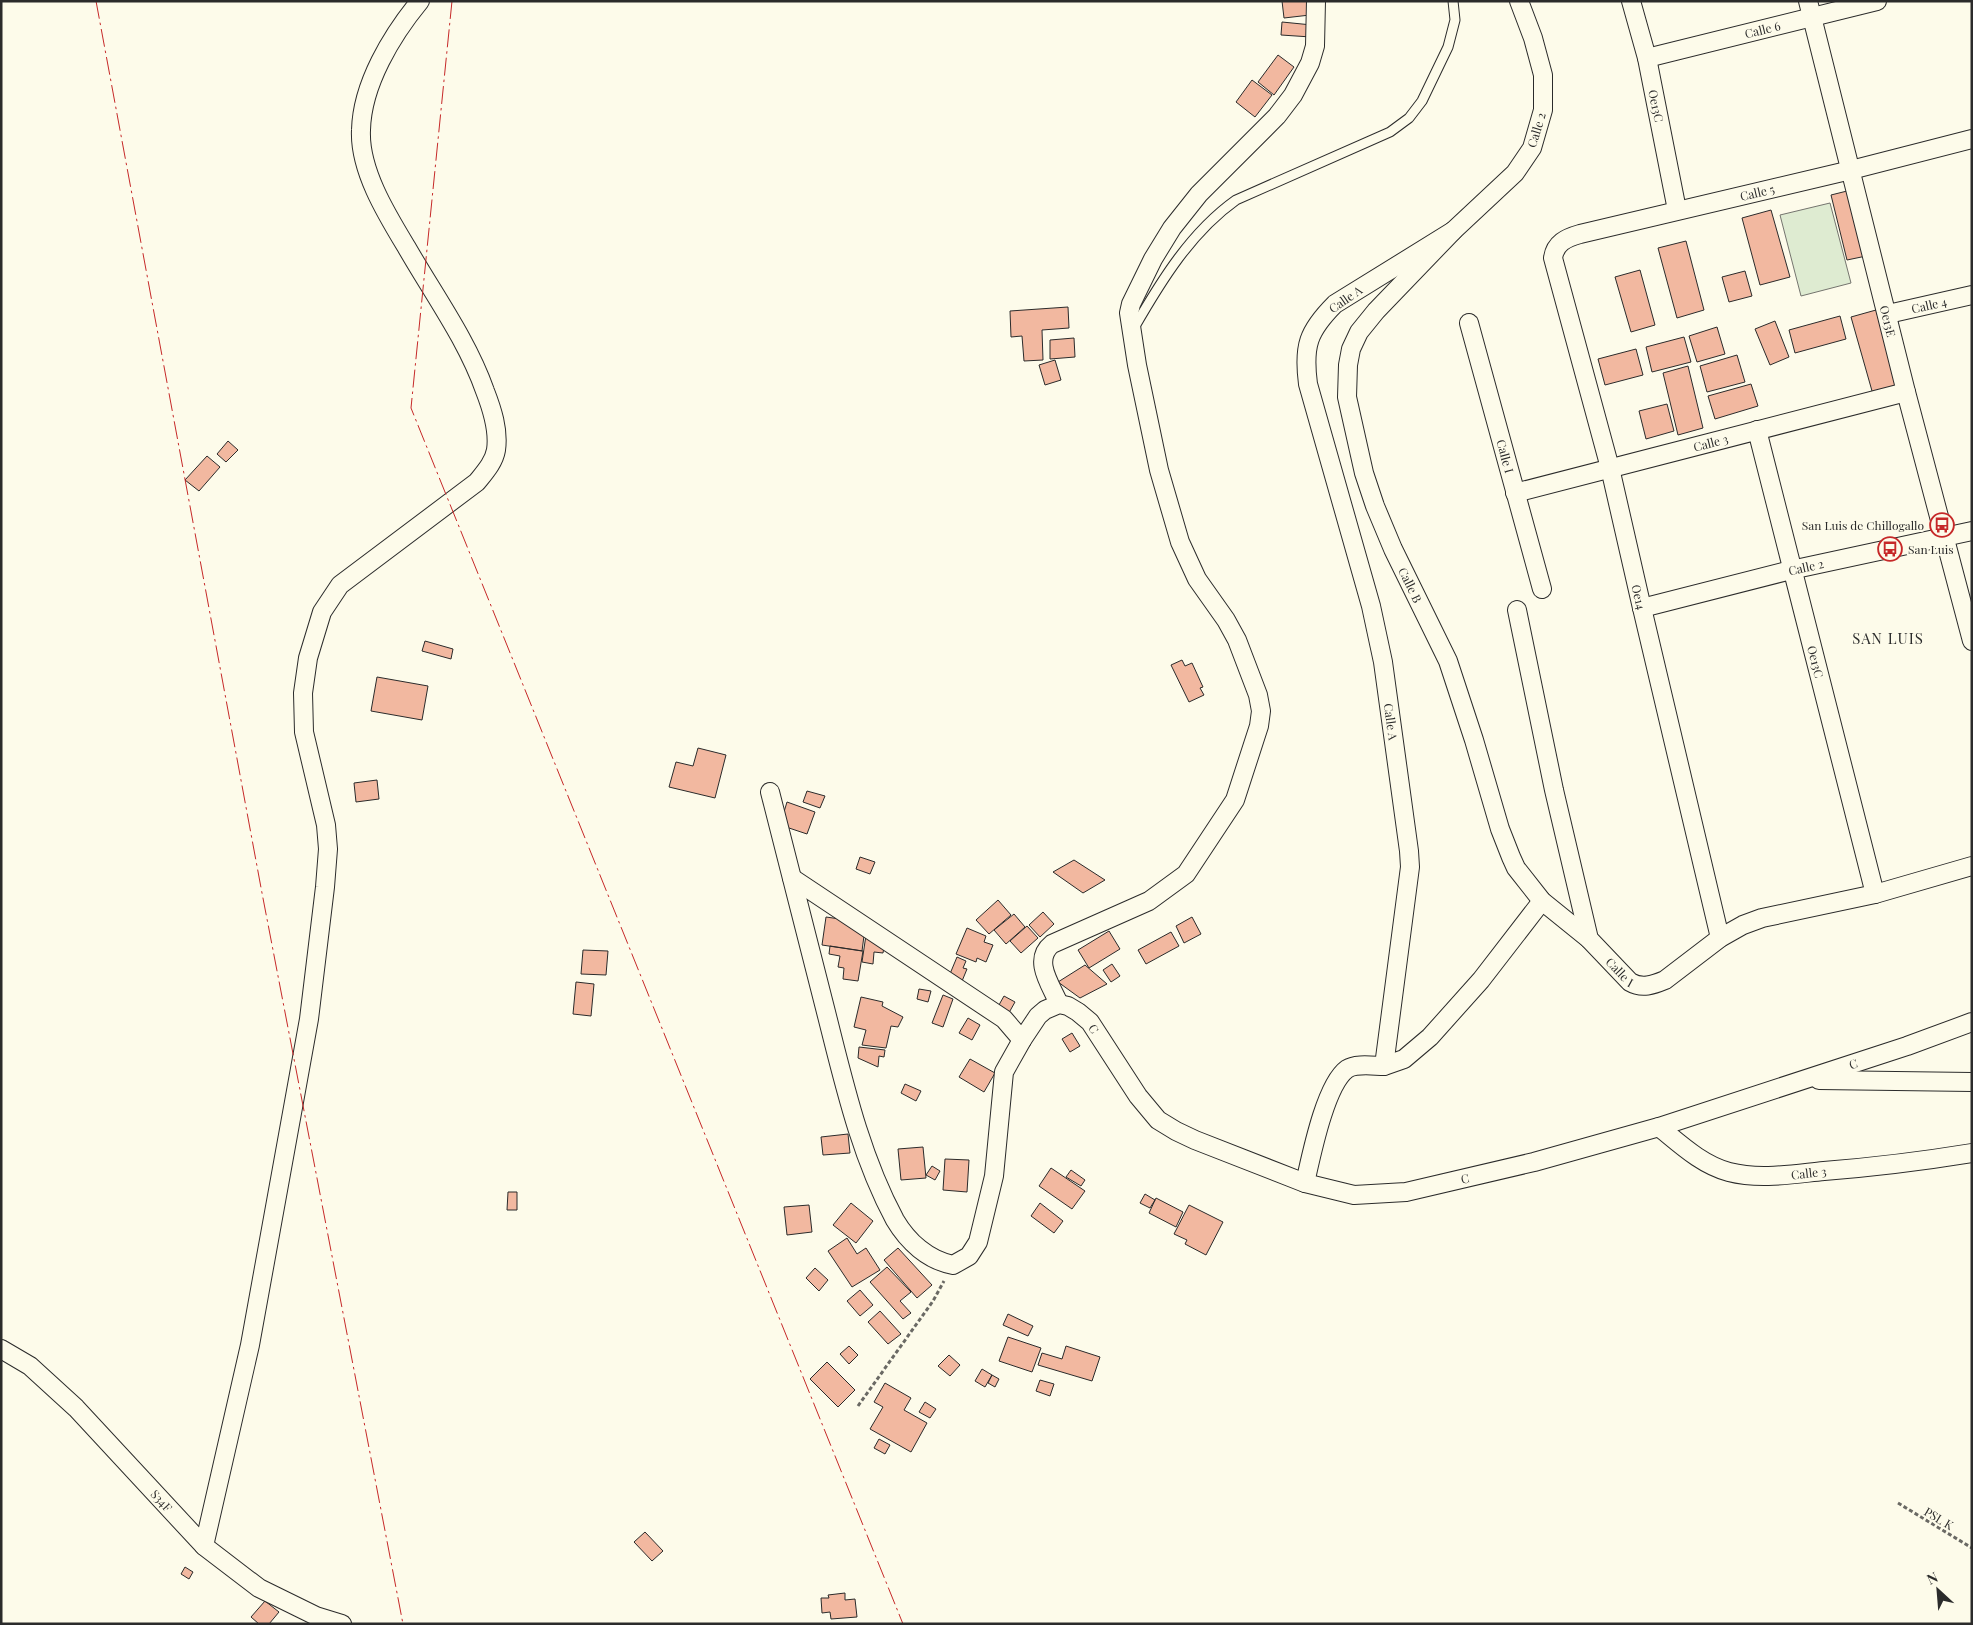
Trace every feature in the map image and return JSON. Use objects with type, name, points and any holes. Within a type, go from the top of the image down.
[{"type":"street","points":[[204,1546],[250,1346],[309,1019],[325,887],[328,848],[326,825],[304,732],[303,693],[308,658],[322,612],[340,585],[477,482],[490,466],[496,452],[497,436],[493,416],[481,379],[463,344],[385,212],[364,159],[360,131],[364,106],[373,76],[396,34],[420,1]]},
{"type":"street","points":[[770,792],[848,1102],[866,1154],[896,1221],[910,1239],[930,1258],[953,1265],[969,1256],[978,1242],[994,1176],[1004,1072],[1038,1016],[1045,1010],[1059,1004],[1042,965],[1045,950],[1052,944],[1150,901],[1186,874],[1236,800],[1259,726],[1260,710],[1258,695],[1237,640],[1221,613],[1196,579],[1180,542],[1159,470],[1131,332],[1129,313],[1131,304],[1153,259],[1172,228],[1199,194],[1277,116],[1293,95],[1304,76],[1314,46],[1316,1]]},
{"type":"street","name":"Calle 2","points":[[1453,231],[1515,174],[1532,148],[1543,110],[1543,76],[1533,38],[1519,1]]},
{"type":"street","name":"Oe13C","points":[[1630,1],[1647,58],[1677,210]]},
{"type":"street","name":"Calle 6","points":[[1647,58],[1810,9],[1877,1]]},
{"type":"street","name":"Oe13E","points":[[1810,9],[1888,314],[1906,392],[1946,537],[1972,641]]},
{"type":"street","name":"Calle 5","points":[[1553,258],[1557,245],[1571,236],[1851,170],[1972,138]]},
{"type":"street","name":"Calle B","points":[[1453,231],[1376,311],[1359,332],[1351,349],[1348,366],[1347,397],[1364,473],[1375,506],[1393,549],[1448,661],[1500,829],[1511,857],[1516,868],[1542,901],[1589,938]]},
{"type":"street","name":"Calle A","points":[[1384,1066],[1410,867],[1409,851],[1383,662],[1368,597],[1308,384],[1305,364],[1306,351],[1310,334],[1320,319],[1335,304],[1453,231]]},
{"type":"street","name":"Oe14","points":[[1553,258],[1610,468],[1720,938]]},
{"type":"street","name":"Calle 4","points":[[1888,314],[1972,295]]},
{"type":"street","name":"Calle I","points":[[1469,323],[1542,589]]},
{"type":"street","name":"Calle 3","points":[[1515,493],[1906,392]]},
{"type":"street","name":"Oe13C","points":[[1757,430],[1791,570],[1875,894]]},
{"type":"street","name":"Calle 2","points":[[1642,608],[1791,570],[1972,531]]},
{"type":"street","name":"Calle I","points":[[1516,610],[1554,790],[1589,938],[1636,986],[1644,986],[1665,980],[1720,938],[1743,925],[1762,918],[1875,894],[1972,866]]},
{"type":"street","points":[[792,878],[1004,1019],[1022,1040]]},
{"type":"street","points":[[1305,1183],[1315,1136],[1338,1078],[1347,1068],[1353,1066],[1384,1066],[1404,1059],[1430,1037],[1481,980],[1542,901]]},
{"type":"street","name":"C","points":[[1059,1004],[1068,1006],[1090,1022],[1138,1096],[1158,1120],[1195,1140],[1305,1183],[1354,1195],[1406,1192],[1534,1162],[1659,1128],[1907,1046],[1972,1022]]},
{"type":"street","points":[[1803,1080],[1972,1082]]},
{"type":"street","name":"Calle 3","points":[[1659,1128],[1696,1157],[1728,1172],[1756,1175],[1773,1176],[1890,1165],[1972,1153]]},
{"type":"street","name":"S34F","points":[[1,1349],[30,1366],[76,1408],[204,1546],[258,1588],[316,1616],[342,1624]]},
{"type":"lane","points":[[1131,332],[1161,282],[1187,246],[1223,209],[1236,200],[1390,132],[1409,118],[1422,101],[1448,48],[1455,20],[1453,1]]},
{"type":"path","points":[[858,1406],[933,1300],[953,1265]]},
{"type":"path","name":"PSL K","points":[[1898,1503],[1972,1548]]},
{"type":"green space","points":[[1830,203],[1851,283],[1801,296],[1780,215]]},
{"type":"building","points":[[1282,1],[1308,1],[1310,15],[1284,18]]},
{"type":"building","points":[[1282,22],[1312,25],[1311,37],[1281,35]]},
{"type":"building","points":[[1278,55],[1294,67],[1274,95],[1258,82]]},
{"type":"building","points":[[1252,80],[1272,95],[1255,117],[1236,102]]},
{"type":"building","points":[[1855,189],[1871,255],[1847,260],[1831,195]]},
{"type":"building","points":[[1771,210],[1790,277],[1760,285],[1742,218]]},
{"type":"building","points":[[1686,241],[1704,310],[1677,318],[1658,248]]},
{"type":"building","points":[[1640,270],[1655,325],[1631,332],[1615,277]]},
{"type":"building","points":[[1745,271],[1752,296],[1729,302],[1722,277]]},
{"type":"building","points":[[1068,307],[1069,328],[1042,330],[1043,360],[1024,361],[1022,336],[1011,337],[1010,311]]},
{"type":"building","points":[[1876,310],[1898,391],[1874,398],[1851,317]]},
{"type":"building","points":[[1840,316],[1846,339],[1795,353],[1789,330]]},
{"type":"building","points":[[1775,321],[1789,357],[1770,365],[1755,329]]},
{"type":"building","points":[[1717,327],[1725,354],[1697,362],[1689,336]]},
{"type":"building","points":[[1684,337],[1691,362],[1652,372],[1646,347]]},
{"type":"building","points":[[1074,338],[1075,357],[1050,359],[1050,340]]},
{"type":"building","points":[[1636,349],[1643,375],[1605,385],[1598,359]]},
{"type":"building","points":[[1737,355],[1745,382],[1707,392],[1700,366]]},
{"type":"building","points":[[1055,360],[1061,380],[1045,385],[1039,365]]},
{"type":"building","points":[[1688,366],[1703,428],[1678,435],[1663,373]]},
{"type":"building","points":[[1751,384],[1758,406],[1715,419],[1708,396]]},
{"type":"building","points":[[1667,404],[1674,431],[1646,439],[1639,411]]},
{"type":"building","points":[[228,441],[238,450],[226,462],[217,454]]},
{"type":"building","points":[[207,456],[220,467],[199,491],[185,480]]},
{"type":"building","points":[[425,641],[453,649],[451,659],[422,651]]},
{"type":"building","points":[[1182,660],[1185,666],[1192,663],[1203,687],[1200,688],[1204,695],[1189,702],[1171,665]]},
{"type":"building","points":[[377,677],[428,686],[422,720],[371,711]]},
{"type":"building","points":[[698,748],[726,755],[715,798],[669,787],[676,762],[693,766]]},
{"type":"building","points":[[377,780],[379,799],[356,802],[354,783]]},
{"type":"building","points":[[807,791],[825,796],[820,808],[803,802]]},
{"type":"building","points":[[787,802],[815,812],[807,834],[780,825]]},
{"type":"building","points":[[860,857],[875,862],[870,874],[856,869]]},
{"type":"building","points":[[1074,860],[1105,880],[1083,893],[1053,872]]},
{"type":"building","points":[[998,900],[1011,915],[989,934],[976,920]]},
{"type":"building","points":[[1043,912],[1054,924],[1040,937],[1029,925]]},
{"type":"building","points":[[1014,914],[1025,927],[1006,944],[994,930]]},
{"type":"building","points":[[826,917],[847,920],[847,925],[865,928],[862,951],[822,945]]},
{"type":"building","points":[[1192,917],[1201,934],[1184,943],[1176,926]]},
{"type":"building","points":[[1027,926],[1038,938],[1021,953],[1010,941]]},
{"type":"building","points":[[967,928],[986,936],[984,942],[993,945],[986,962],[977,958],[976,962],[956,954]]},
{"type":"building","points":[[1109,931],[1120,949],[1089,968],[1078,950]]},
{"type":"building","points":[[1171,932],[1179,946],[1146,964],[1138,950]]},
{"type":"building","points":[[866,935],[885,941],[883,953],[874,952],[873,964],[862,962]]},
{"type":"building","points":[[830,946],[863,951],[858,981],[843,979],[844,968],[838,967],[840,956],[829,954]]},
{"type":"building","points":[[583,950],[608,951],[606,975],[581,974]]},
{"type":"building","points":[[957,957],[966,961],[963,968],[967,969],[960,986],[947,981]]},
{"type":"building","points":[[1112,964],[1120,976],[1111,982],[1103,970]]},
{"type":"building","points":[[1085,965],[1107,984],[1080,998],[1058,982]]},
{"type":"building","points":[[576,982],[594,984],[591,1016],[573,1014]]},
{"type":"building","points":[[919,989],[931,991],[928,1002],[917,999]]},
{"type":"building","points":[[943,995],[953,999],[943,1027],[932,1023]]},
{"type":"building","points":[[1004,996],[1015,1002],[1006,1018],[995,1012]]},
{"type":"building","points":[[861,997],[883,1002],[882,1006],[903,1017],[898,1027],[891,1026],[886,1048],[862,1045],[866,1030],[854,1027]]},
{"type":"building","points":[[968,1018],[980,1025],[972,1040],[959,1033]]},
{"type":"building","points":[[1072,1033],[1080,1046],[1070,1052],[1062,1039]]},
{"type":"building","points":[[859,1047],[885,1050],[884,1057],[879,1056],[878,1067],[858,1058]]},
{"type":"building","points":[[970,1059],[995,1073],[984,1092],[959,1077]]},
{"type":"building","points":[[905,1084],[921,1091],[916,1101],[901,1093]]},
{"type":"building","points":[[848,1134],[850,1153],[823,1155],[821,1137]]},
{"type":"building","points":[[923,1147],[926,1178],[901,1180],[898,1149]]},
{"type":"building","points":[[945,1159],[969,1160],[967,1192],[943,1190]]},
{"type":"building","points":[[932,1166],[940,1171],[935,1180],[926,1175]]},
{"type":"building","points":[[1051,1168],[1085,1191],[1072,1209],[1039,1186]]},
{"type":"building","points":[[1071,1170],[1085,1180],[1081,1186],[1066,1177]]},
{"type":"building","points":[[508,1192],[517,1192],[517,1210],[507,1210]]},
{"type":"building","points":[[1145,1194],[1155,1200],[1150,1208],[1140,1203]]},
{"type":"building","points":[[1156,1198],[1183,1212],[1176,1227],[1149,1213]]},
{"type":"building","points":[[851,1203],[873,1221],[856,1243],[833,1225]]},
{"type":"building","points":[[1040,1203],[1063,1221],[1054,1233],[1031,1216]]},
{"type":"building","points":[[809,1205],[812,1232],[787,1235],[784,1207]]},
{"type":"building","points":[[1189,1205],[1223,1222],[1206,1255],[1185,1244],[1187,1240],[1174,1234]]},
{"type":"building","points":[[847,1238],[857,1254],[866,1248],[880,1270],[852,1287],[828,1251]]},
{"type":"building","points":[[898,1248],[932,1285],[917,1298],[884,1260]]},
{"type":"building","points":[[887,1267],[911,1292],[900,1301],[911,1313],[903,1319],[870,1282]]},
{"type":"building","points":[[815,1268],[828,1280],[819,1291],[806,1278]]},
{"type":"building","points":[[860,1290],[873,1305],[860,1316],[847,1301]]},
{"type":"building","points":[[880,1311],[901,1334],[888,1344],[868,1322]]},
{"type":"building","points":[[1008,1314],[1033,1326],[1028,1336],[1003,1325]]},
{"type":"building","points":[[1008,1337],[1041,1348],[1032,1372],[999,1361]]},
{"type":"building","points":[[849,1346],[858,1355],[849,1364],[840,1354]]},
{"type":"building","points":[[1066,1346],[1100,1357],[1092,1381],[1038,1365],[1042,1353],[1062,1359]]},
{"type":"building","points":[[949,1355],[960,1365],[950,1376],[938,1366]]},
{"type":"building","points":[[827,1362],[855,1390],[838,1407],[810,1379]]},
{"type":"building","points":[[982,1369],[992,1375],[985,1387],[975,1381]]},
{"type":"building","points":[[992,1375],[999,1379],[995,1387],[988,1383]]},
{"type":"building","points":[[1040,1380],[1054,1384],[1050,1396],[1036,1391]]},
{"type":"building","points":[[885,1383],[911,1398],[904,1410],[927,1423],[911,1452],[870,1429],[883,1407],[874,1402]]},
{"type":"building","points":[[925,1402],[936,1409],[930,1418],[919,1412]]},
{"type":"building","points":[[879,1439],[890,1445],[885,1454],[874,1448]]},
{"type":"building","points":[[645,1532],[663,1551],[652,1561],[634,1542]]},
{"type":"building","points":[[185,1567],[193,1572],[189,1579],[181,1574]]},
{"type":"building","points":[[845,1593],[845,1600],[855,1599],[857,1617],[831,1619],[830,1612],[822,1613],[821,1598],[829,1598],[828,1595]]},
{"type":"building","points":[[265,1601],[279,1612],[269,1624],[259,1624],[251,1617]]},
{"type":"power","points":[[96,1],[262,893],[403,1624]]},
{"type":"power","points":[[452,1],[411,408],[903,1624]]},
{"type":"place","name":"San Luis de Chillogallo","points":[[1942,525]]},
{"type":"place","name":"San Luis","points":[[1890,549]]},
{"type":"district","name":"SAN LUIS","points":[[1888,638]]}]
